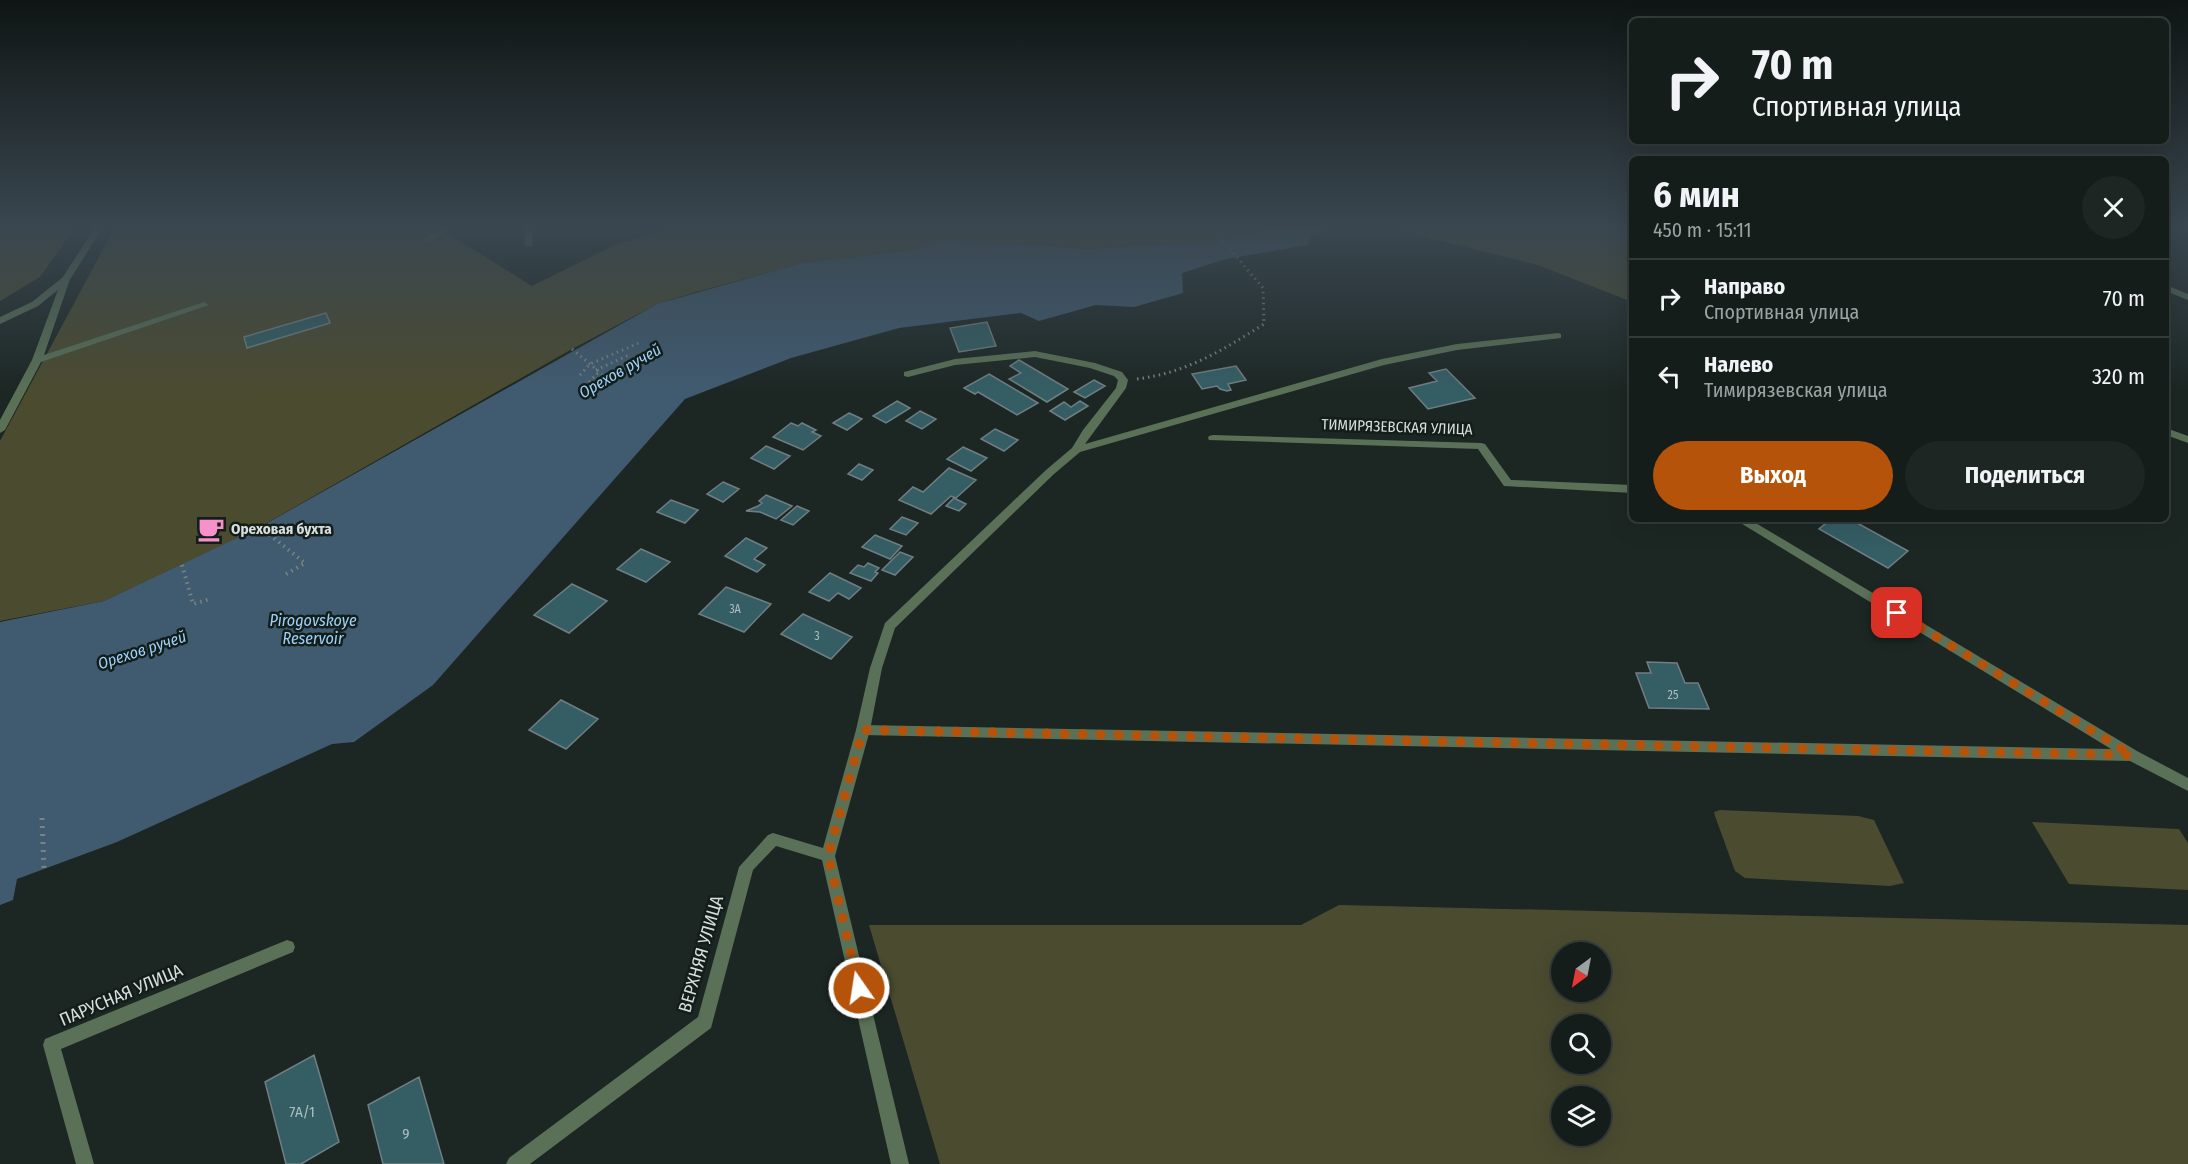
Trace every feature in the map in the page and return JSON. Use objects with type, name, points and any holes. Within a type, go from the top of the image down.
[{"type":"street","points":[[0,321],[35,304],[61,283]]},
{"type":"street","points":[[0,430],[37,360],[64,283]]},
{"type":"street","points":[[2169,289],[2188,297]]},
{"type":"street","points":[[37,360],[204,305]]},
{"type":"street","points":[[1076,450],[1382,362],[1457,347],[1558,336]]},
{"type":"street","points":[[900,1164],[828,856],[863,730],[876,668],[890,626],[1050,472],[1076,450],[1087,432],[1122,388],[1123,380],[1118,374],[1092,365],[1035,354],[955,362],[908,374]]},
{"type":"street","points":[[2169,431],[2188,440]]},
{"type":"street","name":"ТИМИРЯЗЕВСКАЯ УЛИЦА","points":[[1214,438],[1481,446],[1508,483],[1629,489]]},
{"type":"street","points":[[1745,522],[2132,755],[2188,784]]},
{"type":"street","points":[[863,730],[2132,755]]},
{"type":"street","name":"ВЕРХНЯЯ УЛИЦА","points":[[515,1164],[705,1022],[746,867],[773,839],[828,856]]},
{"type":"street","name":"ПАРУСНАЯ УЛИЦА","points":[[85,1164],[51,1045],[288,946]]},
{"type":"path","points":[[1123,380],[1153,378],[1199,365],[1264,324],[1263,288],[1259,283]]},
{"type":"path","points":[[580,375],[590,364],[641,342]]},
{"type":"path","points":[[572,349],[599,372]]},
{"type":"path","points":[[589,382],[599,372],[629,355]]},
{"type":"path","points":[[260,527],[305,563],[286,574]]},
{"type":"path","points":[[182,565],[193,604],[210,598]]},
{"type":"path","points":[[42,818],[44,869]]},
{"type":"green space","points":[[0,283],[29,283],[0,301]]},
{"type":"green space","points":[[85,283],[528,283],[532,286],[537,283],[728,283],[657,304],[572,349],[251,532],[104,601],[0,621],[0,441]]},
{"type":"green space","points":[[1585,283],[1629,283],[1629,301]]},
{"type":"green space","points":[[1720,810],[1858,816],[1874,820],[1904,883],[1890,886],[1745,878],[1735,871],[1714,812]]},
{"type":"green space","points":[[2032,822],[2179,829],[2188,843],[2188,890],[2069,884]]},
{"type":"green space","points":[[1339,905],[2188,925],[2188,1164],[940,1164],[869,925],[1301,925]]},
{"type":"water","name":"Pirogovskoye Reservoir","points":[[730,283],[1183,283],[1183,293],[1134,307],[1096,305],[1039,321],[1021,313],[899,328],[791,358],[685,399],[433,685],[354,742],[332,744],[117,842],[17,879],[13,900],[0,905],[0,622],[104,601],[260,527],[657,304]]},
{"type":"building","points":[[326,313],[330,323],[247,348],[244,337]]},
{"type":"building","points":[[987,322],[996,346],[959,352],[950,328]]},
{"type":"building","points":[[1019,360],[1068,389],[1047,402],[1009,379],[1021,373],[1010,366]]},
{"type":"building","points":[[1236,366],[1246,380],[1228,384],[1231,390],[1227,391],[1217,386],[1202,389],[1192,374]]},
{"type":"building","points":[[1446,369],[1475,398],[1428,409],[1409,388],[1437,381],[1429,373]]},
{"type":"building","points":[[989,374],[1038,403],[1017,415],[978,392],[975,394],[964,388]]},
{"type":"building","points":[[1094,380],[1105,386],[1085,398],[1074,392]]},
{"type":"building","points":[[897,401],[910,408],[886,423],[873,416]]},
{"type":"building","points":[[1080,401],[1088,406],[1065,420],[1050,411],[1064,402],[1071,407]]},
{"type":"building","points":[[920,411],[936,419],[922,429],[906,421]]},
{"type":"building","points":[[849,413],[862,419],[847,430],[833,423]]},
{"type":"building","points":[[791,423],[798,426],[802,423],[816,430],[812,432],[821,436],[803,450],[773,437]]},
{"type":"building","points":[[995,429],[1018,440],[1004,451],[981,439]]},
{"type":"building","points":[[766,446],[790,456],[774,469],[751,458]]},
{"type":"building","points":[[963,447],[987,458],[971,471],[947,459]]},
{"type":"building","points":[[859,464],[873,470],[862,480],[848,474]]},
{"type":"building","points":[[949,468],[976,480],[956,498],[951,496],[931,514],[899,500],[913,487],[923,492]]},
{"type":"building","points":[[723,482],[739,489],[723,502],[707,494]]},
{"type":"building","points":[[766,495],[792,506],[776,519],[760,512],[746,511],[762,503],[759,501]]},
{"type":"building","points":[[954,498],[966,504],[959,511],[946,506]]},
{"type":"building","points":[[671,500],[698,510],[685,523],[657,512]]},
{"type":"building","points":[[797,506],[809,511],[793,525],[781,520]]},
{"type":"building","points":[[902,517],[918,523],[906,535],[890,529]]},
{"type":"building","points":[[1827,522],[1855,522],[1908,551],[1888,568],[1819,529]]},
{"type":"building","points":[[875,535],[902,546],[890,559],[862,547]]},
{"type":"building","points":[[746,538],[767,548],[754,559],[765,565],[757,572],[725,556]]},
{"type":"building","points":[[641,549],[670,562],[646,582],[617,569]]},
{"type":"building","points":[[900,552],[913,557],[895,575],[882,570]]},
{"type":"building","points":[[868,563],[879,568],[871,581],[850,573],[858,565],[864,567]]},
{"type":"building","points":[[830,573],[861,588],[849,599],[838,593],[829,601],[809,592]]},
{"type":"building","points":[[572,584],[607,601],[569,633],[534,615]]},
{"type":"building","points":[[726,587],[771,604],[744,632],[699,614]]},
{"type":"building","points":[[803,614],[852,637],[831,659],[781,634]]},
{"type":"building","points":[[1647,662],[1677,663],[1685,683],[1698,683],[1709,709],[1649,708],[1636,673],[1651,673]]},
{"type":"building","points":[[561,700],[598,719],[566,749],[529,730]]},
{"type":"building","points":[[314,1055],[339,1142],[301,1164],[286,1164],[265,1082]]},
{"type":"building","points":[[419,1077],[444,1164],[383,1164],[368,1105]]},
{"type":"place","name":"Ореховая бухта","points":[[211,529]]},
{"type":"route","points":[[859,988],[828,856],[863,730],[2132,755],[1897,613]]},
{"type":"water label","name":"Орехов ручей","points":[[620,371]]},
{"type":"water label","name":"Орехов ручей","points":[[142,650]]}]
